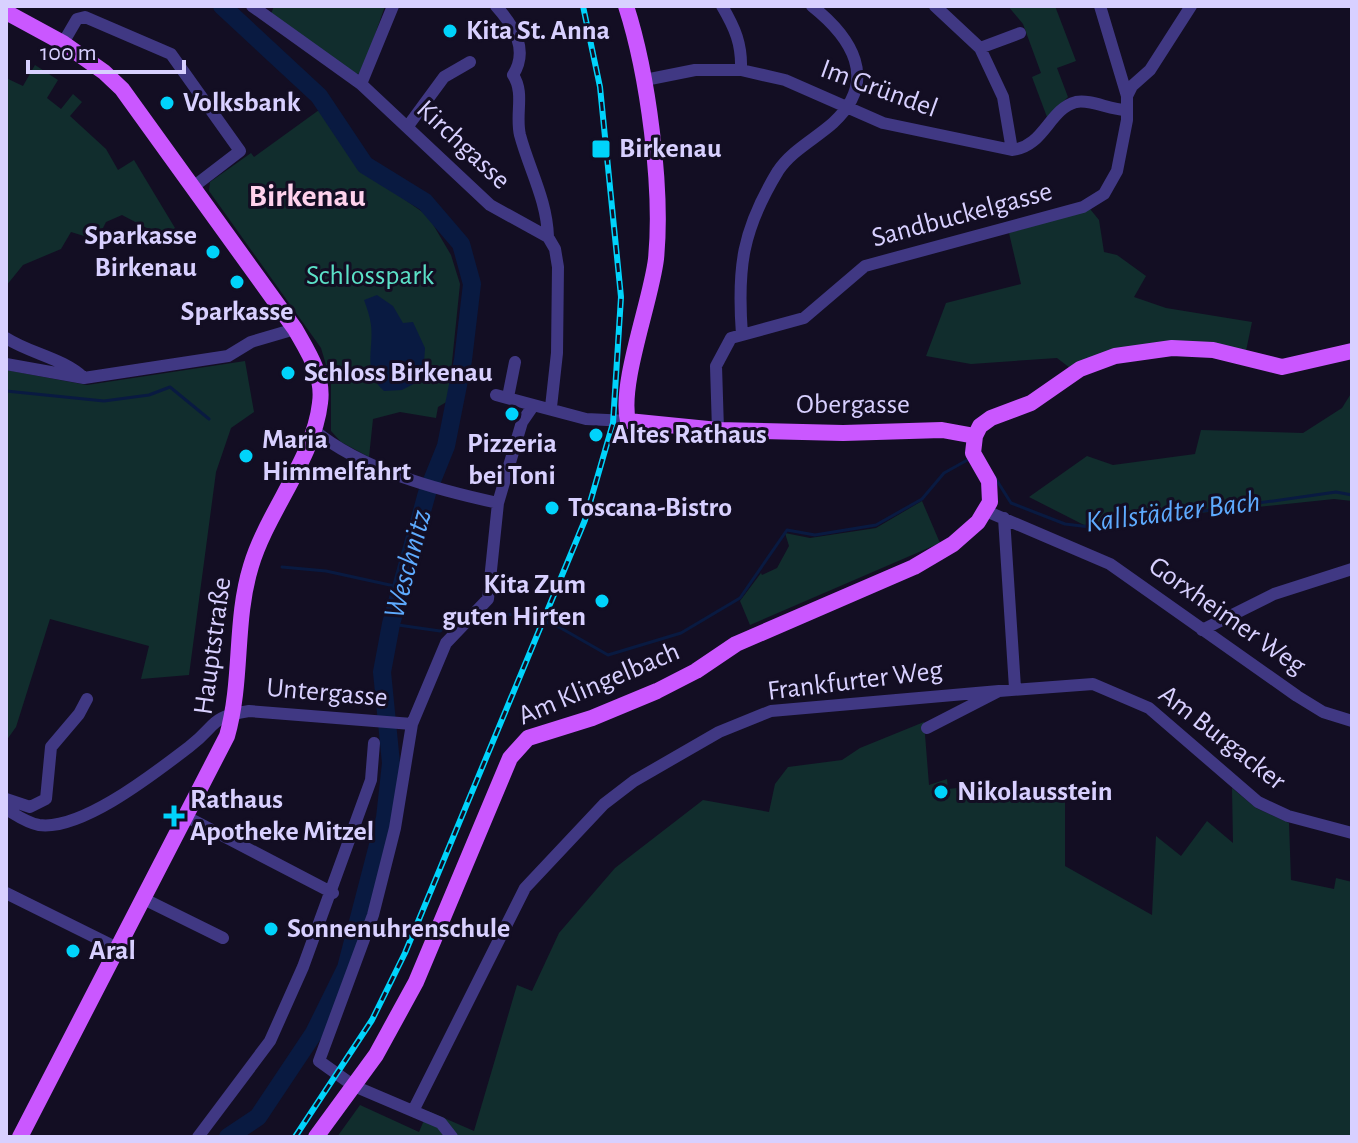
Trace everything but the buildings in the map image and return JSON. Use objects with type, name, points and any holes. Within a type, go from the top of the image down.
[{"type":"main road","points":[[626,6],[645,80],[656,253],[631,375],[628,421]]},
{"type":"main road","name":"Hauptstraße","points":[[6,12],[63,43],[122,89],[295,329],[321,385],[314,430],[250,568],[233,714],[217,758],[20,1137]]},
{"type":"main road","points":[[986,511],[991,491],[975,450],[985,422],[1031,403],[1080,369],[1115,356],[1172,348],[1213,350],[1266,365],[1290,367],[1352,351]]},
{"type":"main road","name":"Obergasse","points":[[628,421],[718,430],[896,434],[942,430],[975,450]]},
{"type":"main road","name":"Am Klingelbach","points":[[316,1137],[389,1034],[416,982],[491,798],[518,747],[540,732],[592,718],[645,696],[696,671],[736,644],[914,567],[964,535],[986,511]]},
{"type":"street","name":"Kirchgasse","points":[[252,6],[361,84],[490,205],[548,237]]},
{"type":"street","points":[[361,84],[393,6]]},
{"type":"street","points":[[496,6],[514,26],[518,36],[519,67],[513,75],[519,82],[520,135],[537,183],[548,237],[555,249],[558,267],[557,361],[551,407]]},
{"type":"street","points":[[722,6],[736,29],[742,52],[741,70]]},
{"type":"street","points":[[718,430],[718,360],[728,340],[742,335],[740,260],[765,198],[783,165],[834,122],[847,106],[857,71],[853,50],[835,24],[812,6]]},
{"type":"street","points":[[935,6],[980,48],[1003,97],[1012,150],[1030,145],[1064,108],[1078,102],[1126,110]]},
{"type":"street","points":[[1100,6],[1127,96]]},
{"type":"street","points":[[1127,96],[1132,86],[1150,70],[1191,6]]},
{"type":"street","points":[[63,43],[77,19],[85,17],[171,54],[240,151],[193,187]]},
{"type":"street","points":[[980,48],[1020,33]]},
{"type":"street","points":[[408,126],[444,77],[470,62]]},
{"type":"street","name":"Im Gründel","points":[[645,80],[695,70],[741,70],[785,80],[883,123],[1012,150]]},
{"type":"street","name":"Sandbuckelgasse","points":[[742,335],[804,318],[865,266],[1096,201],[1111,185],[1117,171],[1127,96]]},
{"type":"street","points":[[6,364],[84,378],[228,356],[251,342],[295,329]]},
{"type":"street","points":[[6,338],[24,349],[70,366],[84,378]]},
{"type":"street","name":"Obergasse","points":[[515,362],[502,396],[603,422],[628,421]]},
{"type":"street","name":"Untergasse","points":[[233,714],[249,711],[412,724],[446,643],[483,608],[490,591],[498,503],[522,422],[533,406]]},
{"type":"street","points":[[314,430],[342,452],[365,462],[453,493],[498,503]]},
{"type":"street","name":"Gorxheimer Weg","points":[[986,511],[1110,564],[1323,712],[1352,721]]},
{"type":"street","points":[[1004,518],[1015,688]]},
{"type":"street","points":[[1202,630],[1274,594],[1352,569]]},
{"type":"street","name":"Am Burgacker","points":[[999,691],[1093,684],[1149,708],[1258,802],[1288,816],[1352,833]]},
{"type":"street","points":[[927,728],[999,691]]},
{"type":"street","name":"Frankfurter Weg","points":[[413,1111],[519,898],[532,879],[604,804],[634,781],[746,719],[786,709],[999,691]]},
{"type":"street","points":[[6,799],[30,807],[46,799],[51,747],[82,711],[87,699]]},
{"type":"street","points":[[6,809],[41,826],[72,821],[94,811],[191,746],[218,718],[233,714]]},
{"type":"street","points":[[412,724],[395,828],[373,915],[319,1061],[354,1086],[441,1123],[452,1137]]},
{"type":"street","points":[[198,1137],[270,1041],[333,893],[371,780],[374,743]]},
{"type":"street","points":[[187,817],[333,893]]},
{"type":"street","points":[[6,893],[119,949]]},
{"type":"street","points":[[144,899],[223,938]]},
{"type":"green space","points":[[274,6],[385,6],[362,72],[355,75],[271,14]]},
{"type":"green space","points":[[1008,6],[1055,6],[1076,61],[1057,68],[1068,97],[1047,117],[1032,77],[1041,73],[1023,24]]},
{"type":"green space","points":[[35,65],[58,80],[47,98],[61,109],[73,94],[82,102],[70,116],[106,149],[118,170],[134,160],[175,228],[162,236],[122,215],[106,222],[97,240],[71,232],[61,249],[23,265],[6,286],[6,78],[23,86]]},
{"type":"green space","name":"Schlosspark","points":[[319,110],[360,168],[428,216],[451,255],[460,284],[448,401],[438,407],[436,418],[400,412],[373,419],[369,457],[341,442],[331,431],[331,382],[321,348],[209,191],[210,182],[251,153],[254,157]]},
{"type":"green space","points":[[1090,209],[1099,220],[1104,252],[1117,255],[1146,276],[1134,297],[1166,308],[1252,322],[1246,351],[1168,341],[1070,368],[1057,358],[971,364],[926,356],[946,303],[1021,284],[1009,233]]},
{"type":"green space","points":[[245,361],[254,412],[231,428],[216,472],[189,675],[141,679],[149,646],[50,619],[16,727],[6,741],[6,370],[87,385]]},
{"type":"green space","points":[[1352,392],[1352,501],[1334,499],[1084,525],[1029,497],[1087,456],[1113,465],[1195,454],[1201,430],[1303,433],[1342,408]]},
{"type":"green space","points":[[922,501],[940,543],[750,625],[740,601],[761,573],[777,568],[789,546],[785,533],[810,538],[876,528]]},
{"type":"green space","points":[[924,722],[929,785],[947,779],[948,789],[975,786],[1065,796],[1065,866],[1152,915],[1156,836],[1181,856],[1207,821],[1233,843],[1232,788],[1256,808],[1289,823],[1291,880],[1334,889],[1336,878],[1352,882],[1352,1137],[337,1137],[360,1105],[419,1132],[428,1111],[474,1131],[517,985],[532,991],[559,933],[615,868],[703,800],[769,812],[775,784],[788,767],[842,760],[860,748]]},
{"type":"water","points":[[377,295],[393,306],[403,323],[413,322],[425,348],[423,379],[402,390],[384,391],[373,376],[371,325],[364,300]]},
{"type":"waterway","name":"Weschnitz","points":[[222,6],[319,96],[365,165],[425,202],[461,244],[472,284],[463,360],[446,446],[427,493],[391,624],[382,672],[391,763],[385,818],[346,968],[314,1033],[258,1117],[228,1137]]},
{"type":"waterway","points":[[6,391],[104,401],[149,395],[170,387],[209,419]]},
{"type":"waterway","name":"Kallstädter Bach","points":[[481,614],[530,615],[559,627],[608,655],[681,633],[740,598],[787,530],[815,535],[876,525],[922,499],[944,473],[971,458]]},
{"type":"waterway","name":"Kallstädter Bach","points":[[994,476],[1011,503],[1065,524],[1090,527],[1336,492],[1352,495]]},
{"type":"waterway","points":[[282,567],[326,571],[399,587]]},
{"type":"waterway","name":"Kallstädter Bach","points":[[391,624],[440,631],[463,617]]},
{"type":"railway","points":[[295,1137],[372,1020],[405,953],[585,520],[613,423],[621,297],[600,87],[583,6]]},
{"type":"place","name":"Kita St. Anna","points":[[450,31]]},
{"type":"place","name":"Volksbank","points":[[167,103]]},
{"type":"place","name":"Birkenau","points":[[601,149]]},
{"type":"place","name":"Sparkasse Birkenau","points":[[213,252]]},
{"type":"place","name":"Sparkasse","points":[[237,282]]},
{"type":"place","name":"Schloss Birkenau","points":[[288,373]]},
{"type":"place","name":"Pizzeria bei Toni","points":[[512,414]]},
{"type":"place","name":"Altes Rathaus","points":[[596,435]]},
{"type":"place","name":"Maria Himmelfahrt","points":[[246,456]]},
{"type":"place","name":"Toscana-Bistro","points":[[552,508]]},
{"type":"place","name":"Kita Zum guten Hirten","points":[[602,601]]},
{"type":"place","name":"Nikolausstein","points":[[941,792]]},
{"type":"place","name":"Rathaus Apotheke Mitzel","points":[[174,816]]},
{"type":"place","name":"Sonnenuhrenschule","points":[[271,929]]},
{"type":"place","name":"Aral","points":[[73,951]]},
{"type":"district","name":"Birkenau","points":[[307,196]]}]
